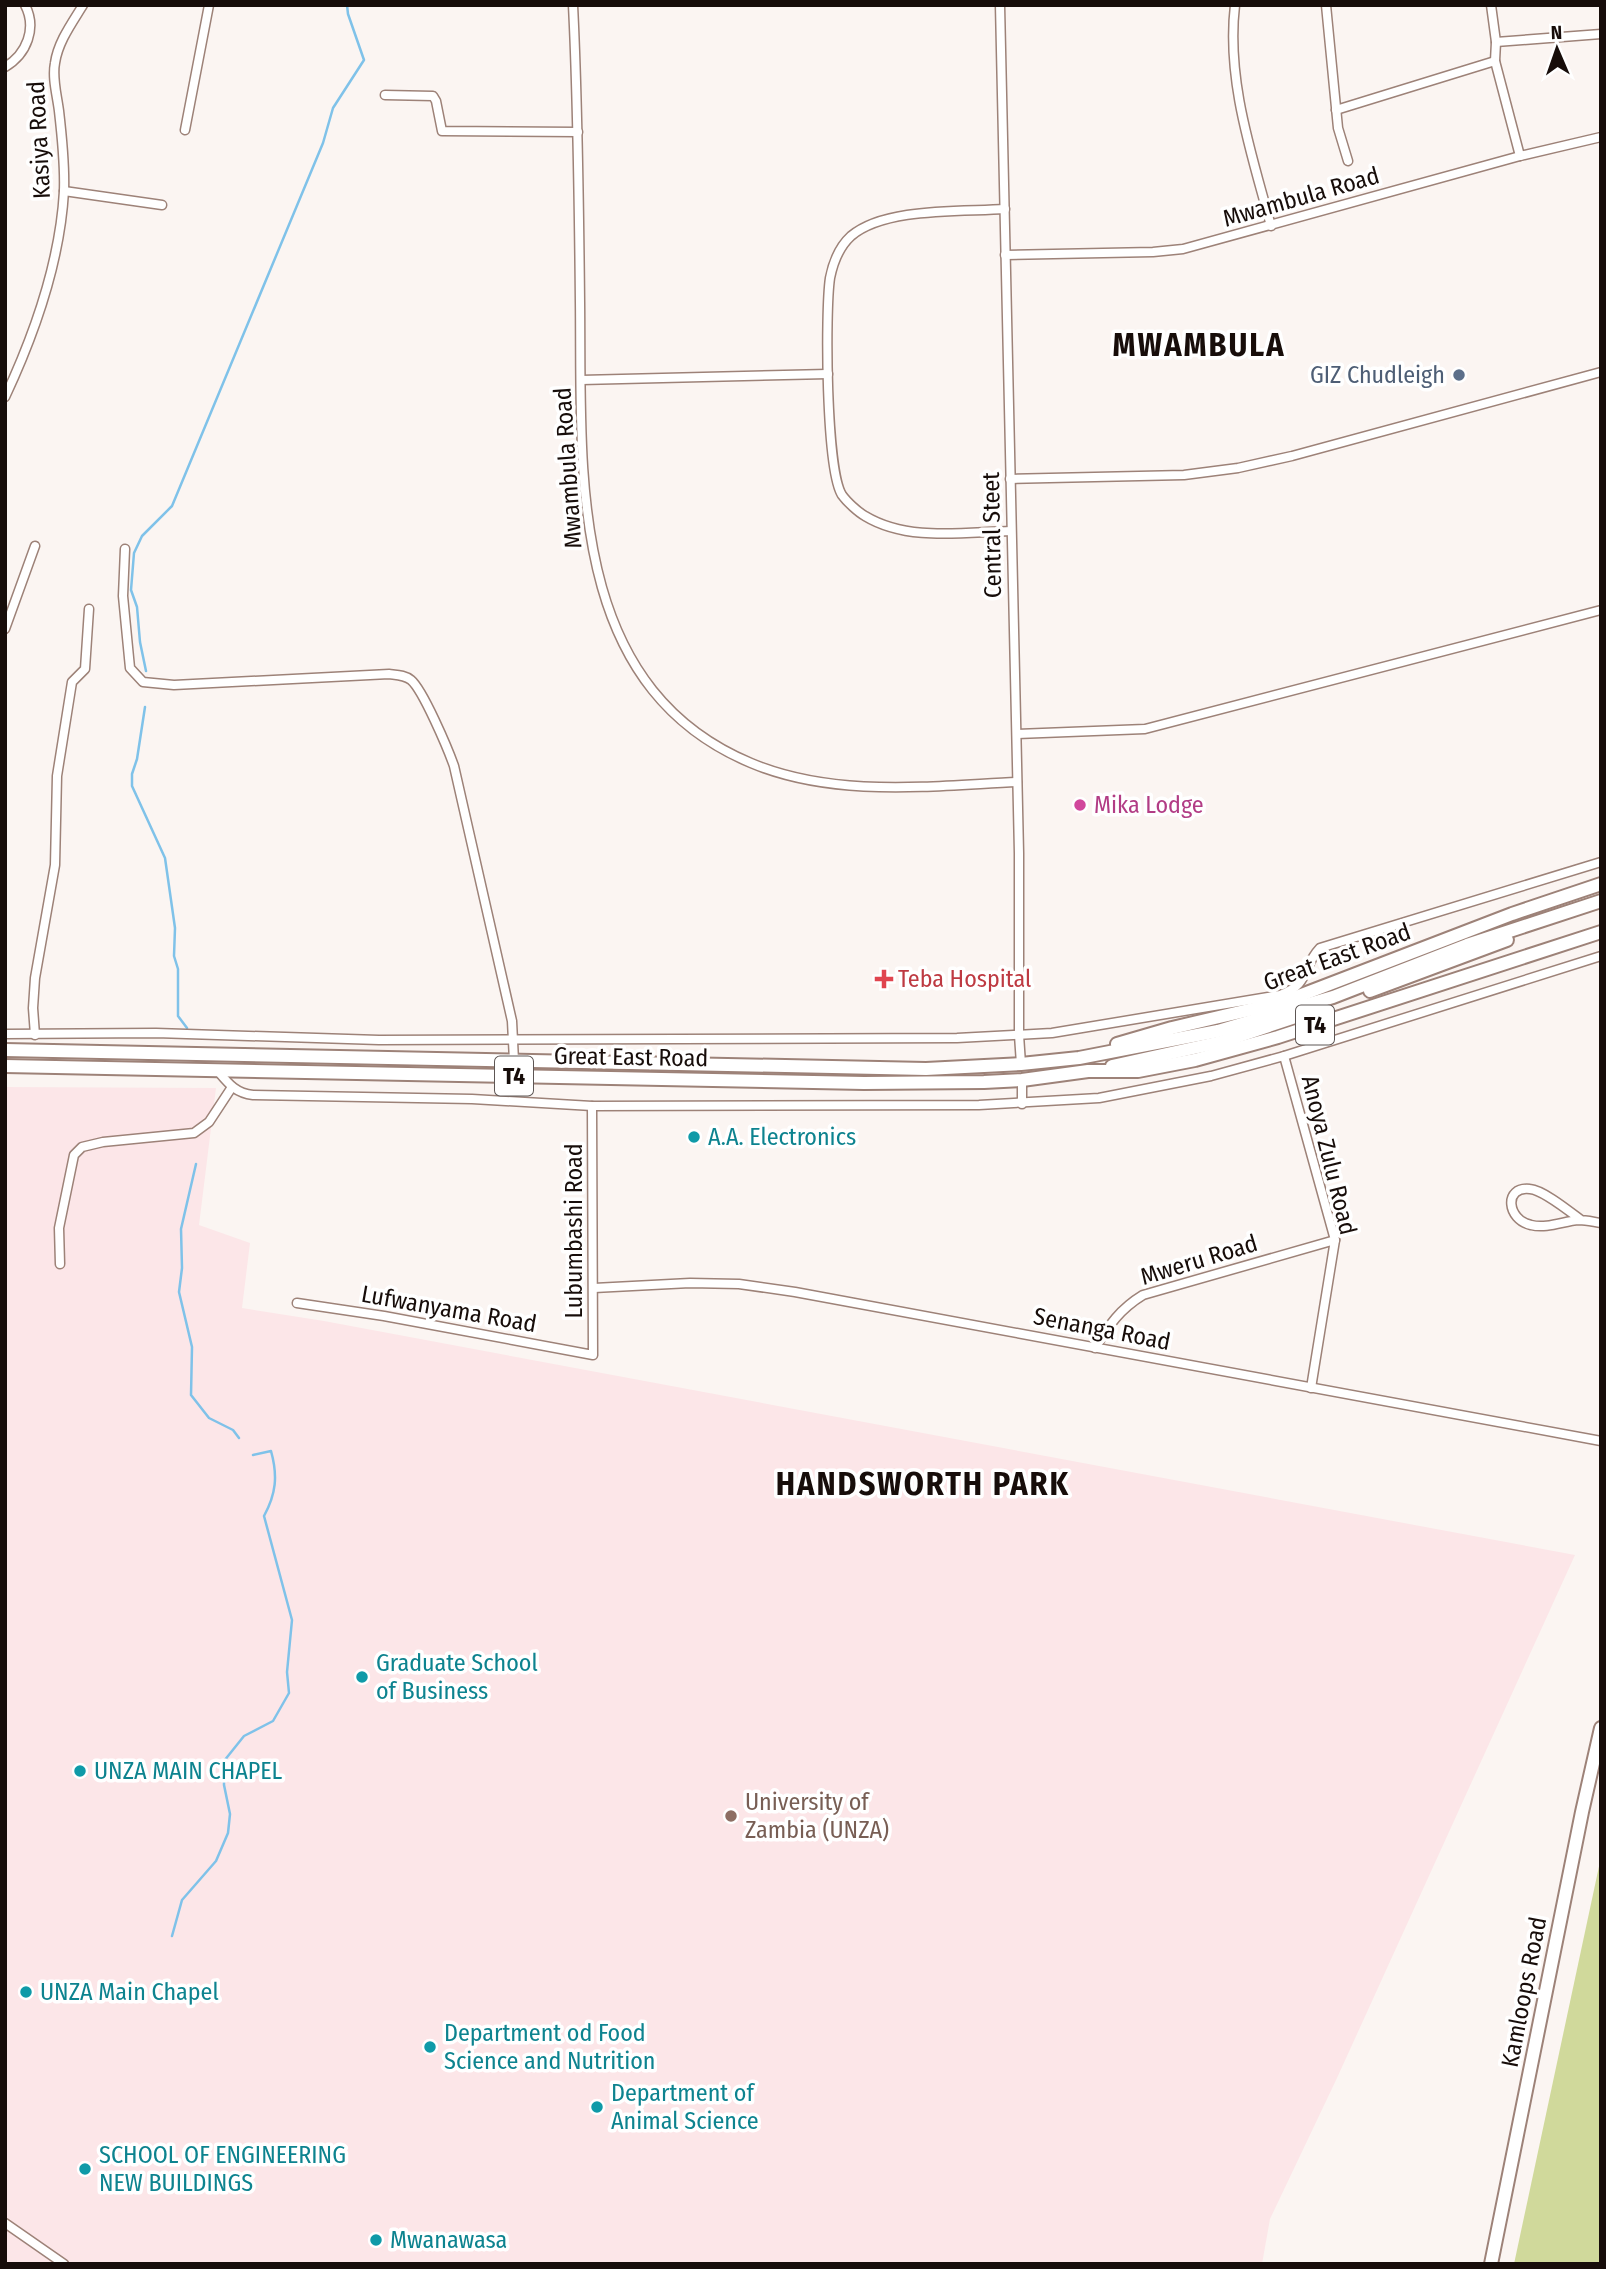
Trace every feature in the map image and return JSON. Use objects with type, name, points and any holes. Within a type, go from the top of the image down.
[{"type":"main road","name":"Great East Road","points":[[1084,1056],[1131,1039],[1283,1002],[1512,914],[1601,884]]},
{"type":"main road","name":"Great East Road","points":[[5,1050],[926,1069],[1021,1064],[1084,1056],[1218,1031],[1333,997],[1467,945],[1601,901]]},
{"type":"main road","name":"Great East Road","points":[[5,1066],[864,1083],[1022,1080],[1088,1071],[1221,1042],[1503,941],[1601,909]]},
{"type":"main road","name":"Great East Road","points":[[1088,1071],[1138,1071],[1233,1050],[1601,932]]},
{"type":"main road","name":"Kamloops Road","points":[[1492,2264],[1581,1812],[1601,1728]]},
{"type":"street","points":[[5,67],[24,50],[31,31],[25,5]]},
{"type":"street","name":"Kasiya Road","points":[[5,397],[42,305],[53,261],[64,191],[54,64],[59,46],[83,5]]},
{"type":"street","points":[[185,130],[209,5]]},
{"type":"street","name":"Mwambula Road","points":[[573,5],[585,505],[599,581],[611,618],[628,652],[654,692],[680,720],[715,745],[752,763],[800,778],[849,785],[912,786],[1017,782]]},
{"type":"street","name":"Central Steet","points":[[1000,5],[1017,734],[1021,1064]]},
{"type":"street","points":[[1235,5],[1237,86],[1270,226]]},
{"type":"street","points":[[1326,5],[1338,128],[1348,161]]},
{"type":"street","points":[[1491,5],[1496,43],[1495,61],[1520,156]]},
{"type":"street","points":[[1496,43],[1601,34]]},
{"type":"street","points":[[1336,110],[1495,61]]},
{"type":"street","points":[[385,95],[433,96],[442,131],[578,132]]},
{"type":"street","name":"Mwambula Road","points":[[1005,255],[1183,249],[1601,136]]},
{"type":"street","points":[[64,191],[162,205]]},
{"type":"street","points":[[1005,209],[901,215],[874,222],[850,237],[836,256],[830,279],[828,374],[833,469],[842,494],[864,515],[892,528],[922,533],[1011,531]]},
{"type":"street","points":[[1010,479],[1184,475],[1238,468],[1292,456],[1601,372]]},
{"type":"street","points":[[581,380],[828,374]]},
{"type":"street","points":[[5,629],[35,547]]},
{"type":"street","points":[[125,549],[123,596],[130,668],[143,682],[174,685],[389,674],[411,680],[442,737],[454,766],[514,1040],[514,1061]]},
{"type":"street","points":[[35,1035],[35,978],[55,865],[57,776],[72,682],[85,669],[89,609]]},
{"type":"street","points":[[1017,734],[1145,729],[1601,610]]},
{"type":"street","points":[[5,1034],[156,1033],[379,1040],[957,1038],[1019,1035],[1113,1024],[1280,995],[1301,984],[1313,955],[1320,948],[1601,862]]},
{"type":"street","points":[[217,1070],[241,1094],[472,1099],[593,1106],[1022,1104],[1099,1098],[1211,1076],[1284,1056],[1601,956]]},
{"type":"street","name":"Anoya Zulu Road","points":[[1284,1056],[1335,1240],[1311,1388]]},
{"type":"street","points":[[1022,1080],[1022,1104]]},
{"type":"street","points":[[60,1264],[59,1228],[74,1155],[82,1147],[103,1142],[194,1133],[209,1122],[232,1087]]},
{"type":"street","name":"Lubumbashi Road","points":[[593,1106],[593,1355]]},
{"type":"street","points":[[1581,1220],[1532,1189],[1520,1190],[1513,1196],[1510,1205],[1513,1213],[1530,1225],[1544,1226],[1581,1220],[1601,1223]]},
{"type":"street","name":"Mweru Road","points":[[1095,1348],[1113,1319],[1143,1295],[1335,1240]]},
{"type":"street","name":"Senanga Road","points":[[594,1288],[690,1283],[739,1284],[795,1292],[1601,1441]]},
{"type":"street","name":"Lufwanyama Road","points":[[297,1303],[384,1316],[593,1355]]},
{"type":"street","points":[[5,2223],[64,2264]]},
{"type":"shaded area","name":"University of Zambia (UNZA)","points":[[5,1087],[216,1088],[199,1225],[250,1243],[242,1308],[324,1321],[1575,1555],[1270,2219],[1262,2264],[5,2264]]},
{"type":"green space","points":[[1601,1857],[1601,2264],[1514,2264]]},
{"type":"waterway","points":[[146,671],[137,607],[131,590],[134,553],[142,536],[172,506],[323,143],[333,108],[364,60],[347,5]]},
{"type":"waterway","points":[[145,707],[132,786],[165,858],[175,928],[178,1016],[187,1028]]},
{"type":"waterway","points":[[196,1164],[181,1229],[182,1268],[179,1292],[192,1347],[191,1395],[209,1418],[233,1430],[239,1438]]},
{"type":"waterway","points":[[172,1936],[182,1900],[216,1861],[228,1833],[230,1814],[224,1785],[224,1761],[244,1736],[273,1721],[289,1693],[287,1672],[292,1620],[264,1516],[275,1485],[275,1469],[271,1451],[253,1455]]},
{"type":"place","name":"GIZ Chudleigh","points":[[1459,375]]},
{"type":"place","name":"Mika Lodge","points":[[1080,805]]},
{"type":"place","name":"Teba Hospital","points":[[884,979]]},
{"type":"place","name":"A.A. Electronics","points":[[694,1137]]},
{"type":"place","name":"Graduate School of Business","points":[[362,1677]]},
{"type":"place","name":"UNZA MAIN CHAPEL","points":[[80,1771]]},
{"type":"place","name":"University of Zambia (UNZA)","points":[[731,1816]]},
{"type":"place","name":"UNZA Main Chapel","points":[[26,1992]]},
{"type":"place","name":"Department od Food Science and Nutrition","points":[[430,2047]]},
{"type":"place","name":"Department of Animal Science","points":[[597,2107]]},
{"type":"place","name":"SCHOOL OF ENGINEERING NEW BUILDINGS","points":[[85,2169]]},
{"type":"place","name":"Mwanawasa","points":[[376,2240]]},
{"type":"district","name":"MWAMBULA","points":[[1199,345]]},
{"type":"district","name":"HANDSWORTH PARK","points":[[923,1484]]}]
